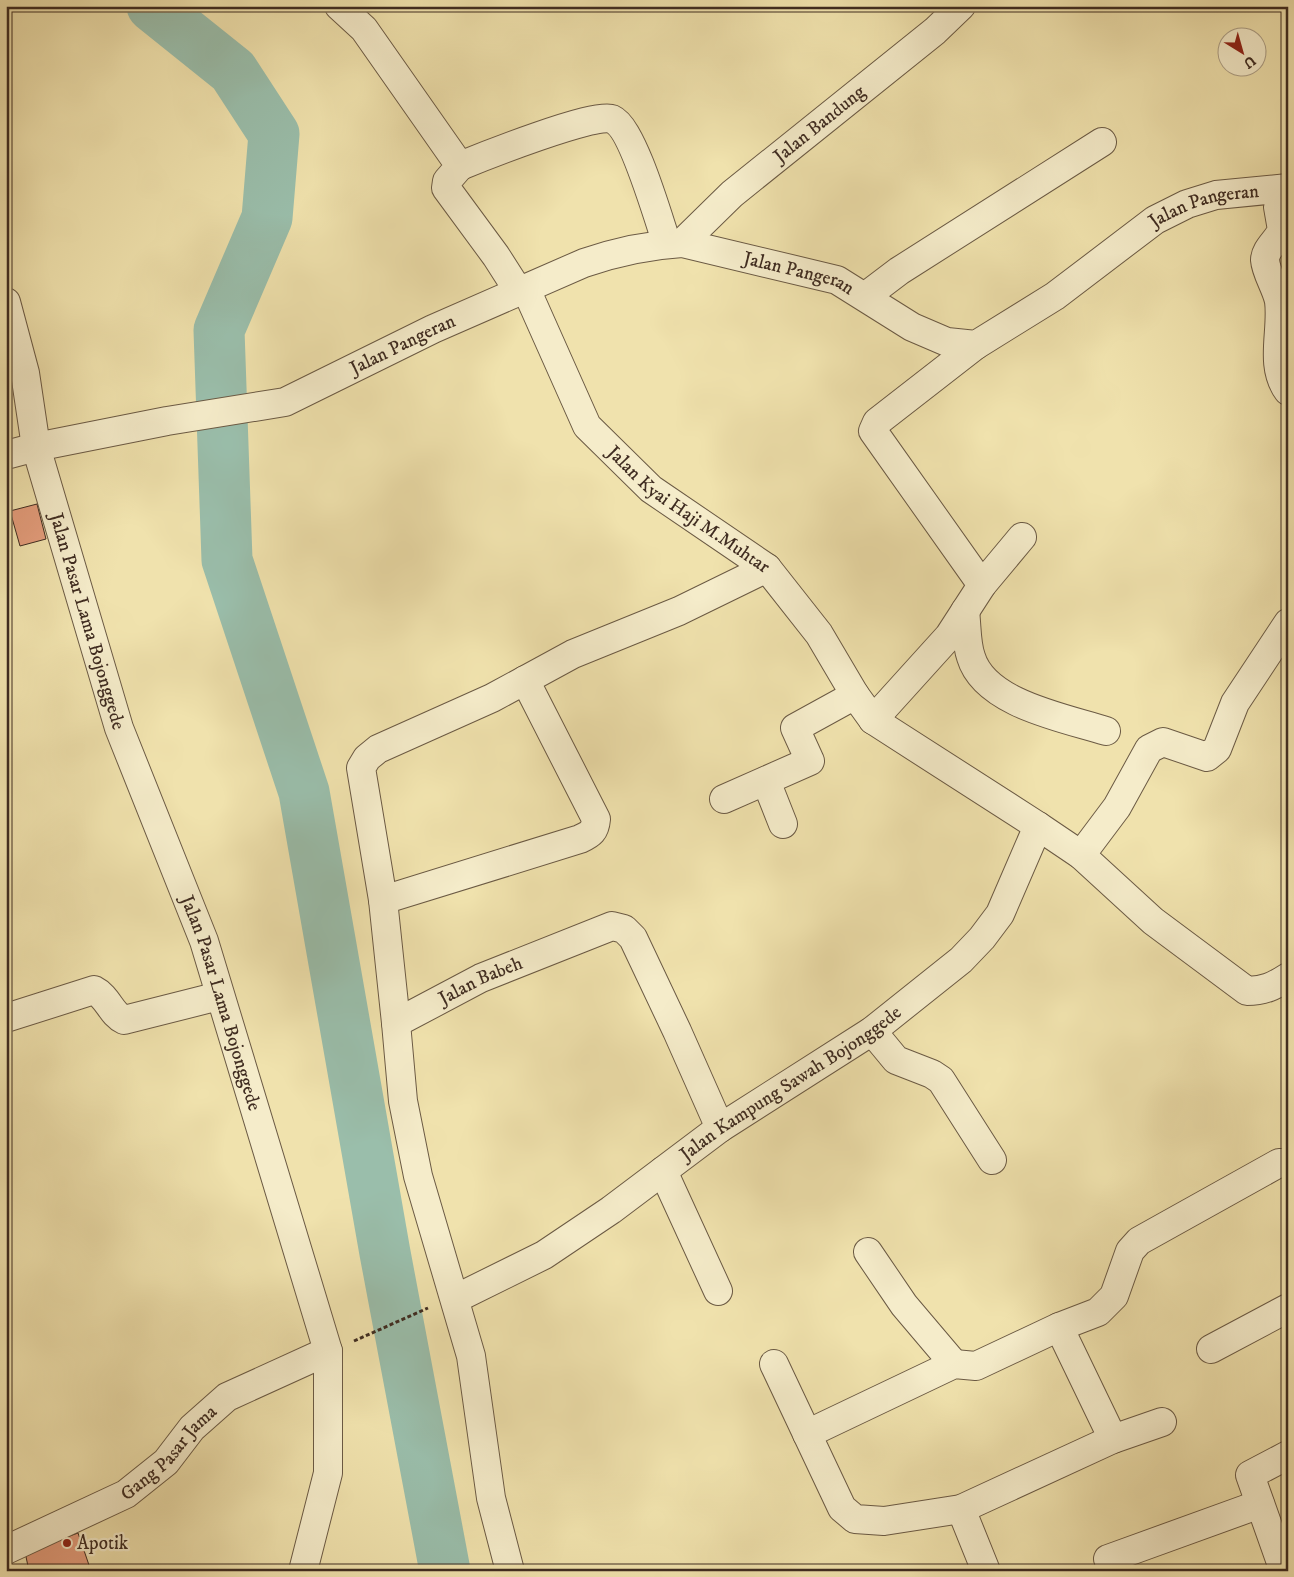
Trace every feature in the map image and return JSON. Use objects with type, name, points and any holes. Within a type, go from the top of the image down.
[{"type":"street","points":[[339,6],[364,29],[460,166],[513,144],[603,118],[613,119],[620,127],[637,158],[674,244]]},
{"type":"street","name":"Jalan Bandung","points":[[674,244],[732,194],[935,31],[961,6]]},
{"type":"street","points":[[866,296],[899,271],[1102,142]]},
{"type":"street","name":"Jalan Kyai Haji M.Muhtar","points":[[460,166],[447,181],[446,188],[522,291],[586,426],[651,489],[767,568],[819,634],[855,695],[873,720],[1038,826]]},
{"type":"street","points":[[1288,189],[1278,207],[1282,230],[1269,250],[1265,261],[1278,299],[1280,316],[1279,376],[1288,391]]},
{"type":"street","name":"Jalan Pangeran","points":[[36,447],[167,421],[285,402],[433,329],[608,254],[674,244],[837,280],[866,296],[912,328],[947,342],[976,345],[1055,296],[1155,220],[1187,204],[1216,195],[1288,189]]},
{"type":"street","name":"Jalan Pasar Lama Bojonggede","points":[[6,302],[25,374],[36,447],[119,728],[204,941],[328,1351],[328,1474],[302,1571]]},
{"type":"street","points":[[976,345],[877,422],[873,431],[982,585]]},
{"type":"street","points":[[6,455],[36,447]]},
{"type":"street","points":[[873,720],[943,644],[982,585],[1022,537]]},
{"type":"street","points":[[510,1571],[491,1498],[471,1356],[443,1303],[403,1102],[383,900],[361,768],[367,758],[378,749],[492,698],[573,654],[680,611],[767,568]]},
{"type":"street","points":[[965,611],[971,658],[988,684],[1014,702],[1106,731]]},
{"type":"street","points":[[1081,855],[1117,807],[1144,756],[1156,744],[1164,742],[1207,757],[1213,754],[1217,749],[1235,703],[1288,623]]},
{"type":"street","points":[[383,900],[580,839],[590,834],[596,827],[596,819],[526,680]]},
{"type":"street","points":[[724,799],[810,761],[795,728],[855,695]]},
{"type":"street","points":[[766,781],[783,824]]},
{"type":"street","points":[[1038,826],[1081,855],[1133,904],[1248,991],[1259,991],[1274,986],[1288,977]]},
{"type":"street","name":"Jalan Kampung Sawah Bojonggede","points":[[443,1303],[544,1255],[611,1210],[720,1128],[872,1031],[961,960],[982,938],[1000,914],[1038,826]]},
{"type":"street","name":"Jalan Babeh","points":[[396,1023],[481,978],[612,926],[624,929],[637,946],[720,1128]]},
{"type":"street","points":[[6,1018],[94,990],[103,994],[119,1017],[124,1020],[220,996]]},
{"type":"street","points":[[872,1031],[896,1060],[932,1074],[941,1080],[992,1160]]},
{"type":"street","points":[[807,1434],[954,1364],[976,1366],[1059,1327],[1098,1312],[1114,1296],[1130,1251],[1140,1241],[1280,1163],[1288,1163]]},
{"type":"street","points":[[663,1171],[718,1290]]},
{"type":"street","points":[[868,1252],[904,1304],[954,1364]]},
{"type":"street","points":[[1211,1349],[1288,1308]]},
{"type":"street","points":[[1059,1327],[1113,1439]]},
{"type":"street","name":"Gang Pasar Jama","points":[[6,1550],[126,1494],[166,1462],[192,1428],[227,1397],[328,1351]]},
{"type":"street","points":[[774,1364],[842,1508],[855,1519],[884,1521],[961,1509],[1113,1439],[1162,1422]]},
{"type":"street","points":[[1283,1557],[1260,1504],[1250,1475],[1288,1455]]},
{"type":"street","points":[[1114,1571],[1108,1559],[1260,1504]]},
{"type":"street","points":[[961,1509],[986,1571]]},
{"type":"path","points":[[376,1332],[443,1303]]},
{"type":"building","points":[[37,504],[46,539],[20,546],[10,511]]},
{"type":"building","name":"Apotik","points":[[78,1533],[90,1568],[82,1571],[29,1571],[25,1552]]},
{"type":"waterway","points":[[152,6],[233,71],[274,134],[267,218],[219,330],[227,560],[304,792],[385,1253],[445,1571]]},
{"type":"place","name":"Apotik","points":[[67,1543]]}]
